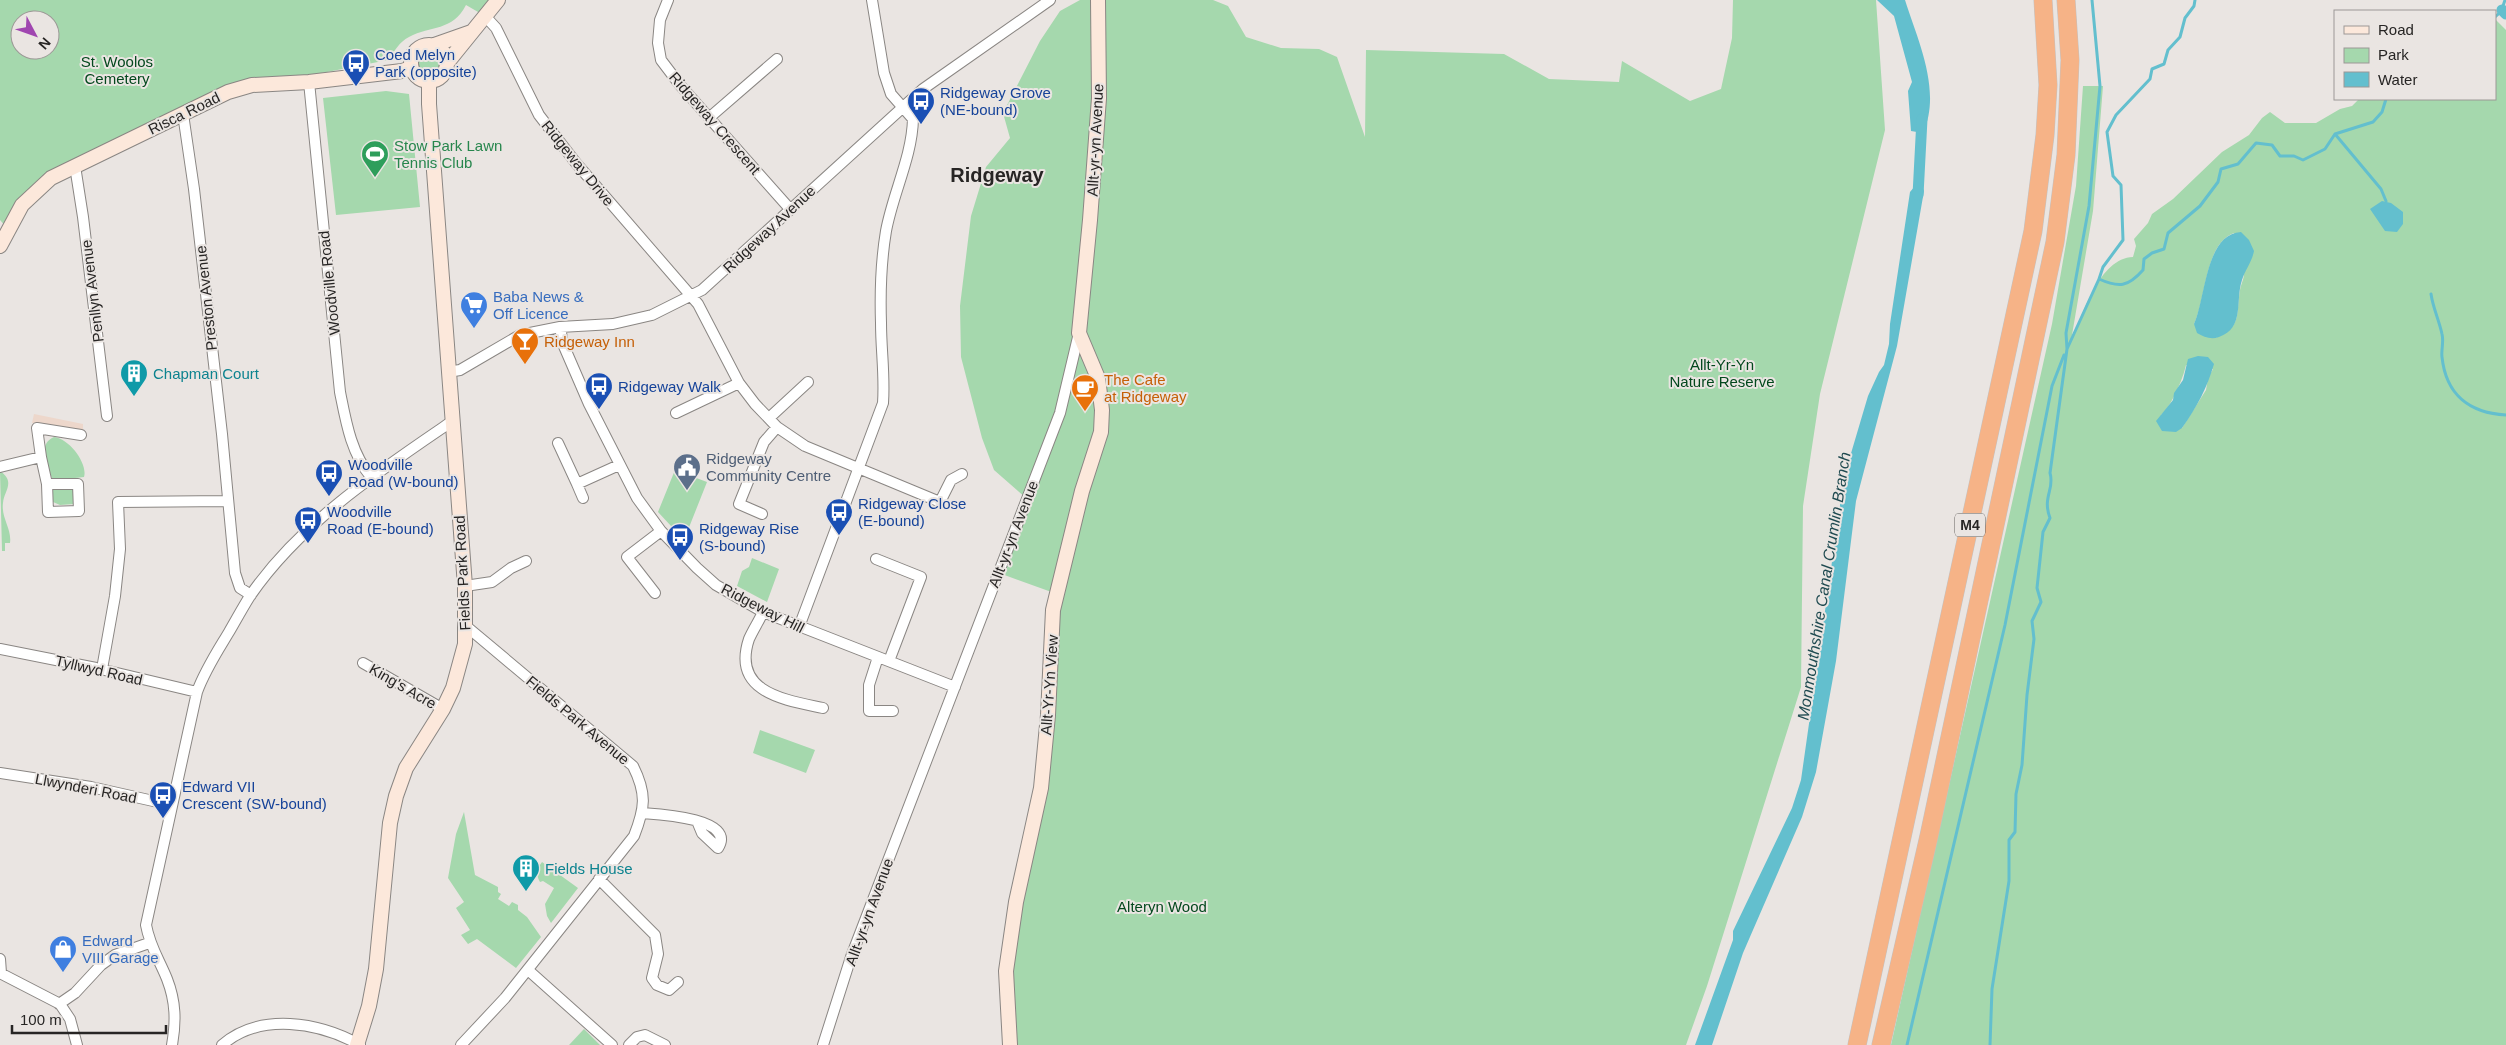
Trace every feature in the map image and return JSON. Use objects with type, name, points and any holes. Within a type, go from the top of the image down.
[{"type":"highway","name":"M4","points":[[1857,1045],[2033,231],[2045,135],[2048,85],[2043,0]]},
{"type":"highway","name":"M4","points":[[1881,1045],[1931,826],[2055,242],[2066,155],[2070,60],[2066,0]]},
{"type":"main road","points":[[447,63],[444,52],[434,45],[428,44],[417,49],[411,59],[411,68],[420,79],[429,81],[442,76],[447,63],[498,0]]},
{"type":"main road","name":"Allt-yr-yn Avenue","points":[[1079,333],[1099,98],[1098,0]]},
{"type":"main road","points":[[434,45],[471,32]]},
{"type":"main road","name":"Risca Road","points":[[0,246],[22,205],[51,178],[228,92],[242,87],[310,82],[402,71],[411,68]]},
{"type":"main road","name":"Fields Park Road","points":[[358,1045],[369,1006],[376,969],[390,823],[396,796],[406,768],[444,709],[461,664],[465,644],[465,586],[451,422],[429,81]]},
{"type":"main road","name":"Allt-Yr-Yn View","points":[[1010,1045],[1006,971],[1016,902],[1041,788],[1048,715],[1053,610],[1082,491],[1101,432],[1102,410],[1098,378],[1079,333]]},
{"type":"street","name":"Ridgeway Crescent","points":[[668,0],[660,20],[658,43],[661,60],[680,85],[790,209]]},
{"type":"street","points":[[799,627],[883,403],[885,381],[880,324],[880,282],[886,230],[912,136],[913,119],[891,94],[884,73],[872,0]]},
{"type":"street","name":"Ridgeway Avenue","points":[[448,372],[460,370],[520,335],[560,327],[613,324],[652,315],[702,290],[922,89],[1050,0]]},
{"type":"street","name":"Ridgeway Drive","points":[[485,16],[496,28],[539,115],[576,163],[698,304],[739,383],[777,427],[805,446],[940,502],[950,480],[962,474]]},
{"type":"street","points":[[710,117],[777,59]]},
{"type":"street","name":"Woodville Road","points":[[310,82],[340,392],[351,439],[360,464],[371,477]]},
{"type":"street","name":"Preston Avenue","points":[[183,114],[194,189],[235,573],[240,588],[251,595]]},
{"type":"street","name":"Penllyn Avenue","points":[[75,166],[107,416]]},
{"type":"street","name":"Ridgeway Hill","points":[[560,327],[563,344],[619,465],[637,498],[680,553],[716,585],[763,612],[955,687]]},
{"type":"street","name":"Allt-yr-yn Avenue","points":[[823,1045],[851,957],[1060,413],[1079,333]]},
{"type":"street","points":[[769,418],[808,382]]},
{"type":"street","points":[[676,413],[739,383]]},
{"type":"street","points":[[172,1045],[176,1024],[173,997],[167,978],[149,943],[146,925],[197,692],[205,671],[251,595],[278,562],[303,536],[371,477],[451,422]]},
{"type":"street","points":[[762,514],[739,504],[764,442],[777,427]]},
{"type":"street","points":[[47,484],[37,428],[80,435]]},
{"type":"street","points":[[558,443],[583,498]]},
{"type":"street","points":[[0,467],[41,457]]},
{"type":"street","points":[[577,484],[619,465]]},
{"type":"street","points":[[102,669],[116,596],[120,549],[118,502],[228,501]]},
{"type":"street","points":[[655,593],[627,557],[661,531]]},
{"type":"street","points":[[876,559],[921,577],[889,662]]},
{"type":"street","points":[[465,586],[492,582],[511,568],[526,561]]},
{"type":"street","points":[[763,612],[749,640],[746,654],[747,670],[756,685],[768,694],[787,701],[823,708]]},
{"type":"street","name":"Fields Park Avenue","points":[[461,1045],[528,970],[634,836],[643,813],[642,784],[633,766],[466,626]]},
{"type":"street","name":"Tyllwyd Road","points":[[0,648],[102,669],[197,692]]},
{"type":"street","points":[[878,657],[869,684],[870,711],[893,711]]},
{"type":"street","name":"King's Acre","points":[[363,663],[444,709]]},
{"type":"street","name":"Llwynderi Road","points":[[0,773],[92,787],[171,805]]},
{"type":"street","points":[[643,813],[677,816],[697,821]]},
{"type":"street","points":[[599,879],[655,935],[658,954],[652,978],[657,986],[669,990],[678,982]]},
{"type":"street","points":[[59,1004],[75,993],[101,965],[115,955],[149,943]]},
{"type":"street","points":[[0,959],[0,973],[59,1004],[70,1019],[77,1045]]},
{"type":"street","points":[[528,970],[612,1045]]},
{"type":"street","points":[[222,1045],[237,1033],[254,1026],[276,1024],[322,1030],[358,1045]]},
{"type":"street","points":[[629,1045],[637,1037],[645,1035],[665,1045]]},
{"type":"shaded area","points":[[34,414],[83,424],[83,430],[32,423]]},
{"type":"green space","name":"St. Woolos Cemetery","points":[[0,0],[498,0],[485,16],[466,5],[460,14],[448,24],[417,33],[402,41],[388,60],[322,73],[309,82],[247,87],[51,178],[8,229],[0,220]]},
{"type":"green space","points":[[1080,0],[1213,0],[1228,6],[1246,37],[1281,48],[1319,49],[1337,57],[1365,137],[1366,50],[1504,54],[1549,79],[1619,82],[1622,61],[1690,101],[1721,89],[1732,38],[1733,0],[1876,0],[1885,130],[1820,394],[1803,506],[1801,687],[1707,986],[1686,1045],[1010,1045],[1006,971],[1029,853],[1057,594],[999,573],[1027,499],[994,470],[982,438],[961,357],[960,306],[971,216],[986,167],[1010,138],[1003,113],[1040,41],[1060,11]]},
{"type":"green space","points":[[2496,20],[2506,30],[2506,1045],[1891,1045],[2052,324],[2076,186],[2083,86],[2103,86],[2093,211],[2071,341],[2087,303],[2102,277],[2121,260],[2133,257],[2136,246],[2134,239],[2148,223],[2152,214],[2173,199],[2222,152],[2249,135],[2262,118],[2270,112],[2285,123],[2316,123],[2340,109],[2352,106],[2358,100],[2496,100]],"holes":[[[2234,233],[2243,262],[2244,273],[2234,325],[2230,330],[2215,338],[2194,324],[2217,248],[2224,239]],[[2186,365],[2213,369],[2208,378],[2206,390],[2182,428],[2161,415],[2169,406]]]},
{"type":"green space","points":[[429,51],[438,55],[442,64],[438,73],[429,77],[420,73],[416,64],[420,55]]},
{"type":"green space","name":"Stow Park Lawn Tennis Club","points":[[386,91],[409,94],[420,207],[336,215],[323,98]]},
{"type":"green space","points":[[54,437],[72,447],[83,466],[84,477],[57,480],[52,478],[46,461],[45,450],[49,440]]},
{"type":"green space","points":[[675,470],[707,482],[684,540],[658,512]]},
{"type":"green space","points":[[0,471],[5,475],[8,483],[3,508],[10,543],[5,543],[5,551],[2,551]]},
{"type":"green space","points":[[73,487],[74,504],[60,505],[53,502],[52,488]]},
{"type":"green space","points":[[752,558],[779,569],[767,602],[737,586],[742,571],[749,567]]},
{"type":"green space","points":[[760,730],[815,750],[806,773],[753,753]]},
{"type":"green space","points":[[464,812],[475,875],[498,887],[498,892],[501,894],[498,899],[509,906],[512,902],[518,905],[518,910],[527,917],[541,937],[516,968],[477,939],[468,944],[461,935],[470,930],[456,908],[464,902],[448,878],[456,834]]},
{"type":"green space","points":[[542,862],[578,888],[551,923],[547,916],[545,904],[554,888],[543,881],[540,882],[538,879],[537,871]]},
{"type":"green space","points":[[584,1029],[600,1045],[569,1045]]},
{"type":"water","points":[[1877,0],[1905,0],[1926,66],[1929,83],[1928,117],[1923,133],[1911,131],[1908,91],[1912,82],[1894,16]]},
{"type":"water","points":[[1920,180],[1924,191],[1897,346],[1856,501],[1836,661],[1816,772],[1802,817],[1743,953],[1712,1045],[1695,1045],[1733,940],[1733,931],[1792,808],[1801,780],[1844,477],[1868,396],[1884,365],[1889,344],[1890,324],[1910,192]]},
{"type":"water","points":[[2382,201],[2391,203],[2403,212],[2403,224],[2397,232],[2385,231],[2370,209]]},
{"type":"water","points":[[2241,232],[2249,240],[2254,251],[2242,280],[2236,321],[2227,333],[2216,338],[2205,337],[2197,333],[2194,324],[2208,269],[2213,255],[2220,244],[2229,235]]},
{"type":"water","points":[[2198,356],[2208,357],[2214,364],[2201,397],[2182,428],[2176,432],[2162,431],[2156,421],[2173,400],[2174,393],[2183,380],[2188,359]]},
{"type":"waterway","points":[[2067,349],[2066,333],[2089,206],[2100,86],[2092,0]]},
{"type":"waterway","points":[[2099,279],[2103,267],[2123,240],[2121,185],[2113,176],[2107,132],[2116,115],[2150,79],[2152,69],[2164,64],[2168,50],[2180,37],[2185,18],[2194,6],[2195,0]]},
{"type":"waterway","points":[[2502,9],[2505,0]]},
{"type":"waterway","points":[[2496,16],[2506,7]]},
{"type":"waterway","points":[[2502,10],[2506,14]]},
{"type":"waterway","points":[[1990,1045],[1992,989],[2009,881],[2009,840],[2015,832],[2016,794],[2022,765],[2027,695],[2034,639],[2032,621],[2041,602],[2037,588],[2043,532],[2050,518],[2047,504],[2051,484],[2050,473],[2067,349],[2099,279],[2118,285],[2128,283],[2138,276],[2143,270],[2144,259],[2152,253],[2164,249],[2168,233],[2200,206],[2218,182],[2221,169],[2238,164],[2256,143],[2272,145],[2280,156],[2294,156],[2303,160],[2325,149],[2335,134],[2373,122],[2382,112],[2386,100]]},
{"type":"waterway","name":"Monmouthshire Canal Crumlin Branch","points":[[1918,195],[1922,119]]},
{"type":"waterway","points":[[2335,134],[2381,189],[2386,201]]},
{"type":"waterway","points":[[2431,294],[2443,337],[2442,354],[2444,370],[2455,392],[2471,406],[2506,415]]},
{"type":"waterway","points":[[1907,1045],[2005,625],[2052,386],[2064,355]]},
{"type":"place","name":"Coed Melyn Park (opposite)","points":[[356,87]]},
{"type":"place","name":"Ridgeway Grove (NE-bound)","points":[[921,125]]},
{"type":"place","name":"Stow Park Lawn Tennis Club","points":[[375,178]]},
{"type":"place","name":"Baba News & Off Licence","points":[[474,329]]},
{"type":"place","name":"Ridgeway Inn","points":[[525,365]]},
{"type":"place","name":"Chapman Court","points":[[134,397]]},
{"type":"place","name":"Ridgeway Walk","points":[[599,410]]},
{"type":"place","name":"The Cafe at Ridgeway","points":[[1085,412]]},
{"type":"place","name":"Ridgeway Community Centre","points":[[687,491]]},
{"type":"place","name":"Woodville Road (W-bound)","points":[[329,497]]},
{"type":"place","name":"Ridgeway Close (E-bound)","points":[[839,536]]},
{"type":"place","name":"Woodville Road (E-bound)","points":[[308,544]]},
{"type":"place","name":"Ridgeway Rise (S-bound)","points":[[680,561]]},
{"type":"place","name":"Edward VII Crescent (SW-bound)","points":[[163,819]]},
{"type":"place","name":"Fields House","points":[[526,892]]},
{"type":"place","name":"Edward VIII Garage","points":[[63,973]]},
{"type":"district","name":"Ridgeway","points":[[997,175]]},
{"type":"park label","name":"Allt-Yr-Yn Nature Reserve","points":[[1722,372]]},
{"type":"park label","name":"Alteryn Wood","points":[[1162,906]]}]
